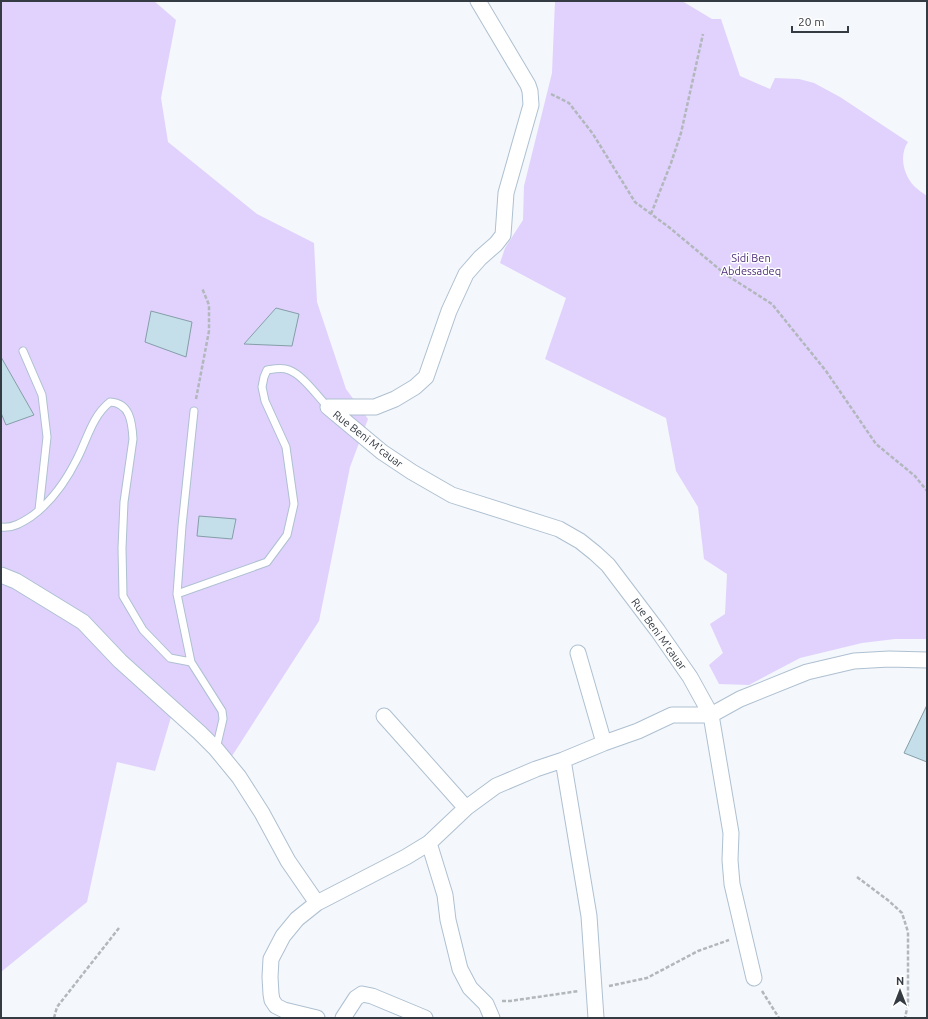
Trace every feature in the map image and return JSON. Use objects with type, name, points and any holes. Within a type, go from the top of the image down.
[{"type":"street","points":[[328,407],[375,407],[395,399],[415,387],[423,380],[428,372],[449,311],[466,274],[475,263],[496,244],[503,234],[506,193],[529,114],[531,98],[528,85],[522,74],[478,1]]},
{"type":"street","name":"Rue Beni M'cauar","points":[[328,407],[382,452],[412,472],[452,495],[558,529],[580,541],[595,553],[618,578],[676,655],[711,716],[731,833],[730,860],[732,884],[754,978]]},
{"type":"street","points":[[1,575],[16,581],[83,622],[120,662],[216,749],[239,777],[262,814],[288,861],[317,903]]},
{"type":"street","points":[[578,653],[604,743]]},
{"type":"street","points":[[317,1018],[284,1010],[276,1012],[271,994],[271,959],[283,936],[297,919],[317,903],[406,857],[429,843],[466,808],[496,786],[536,768],[563,760],[638,731],[672,715],[711,716],[740,699],[807,672],[848,662],[870,660],[927,660]]},
{"type":"street","points":[[384,716],[466,808]]},
{"type":"street","points":[[563,760],[588,916],[596,1018]]},
{"type":"street","points":[[429,843],[445,895],[448,920],[460,969],[470,988],[489,1009],[492,1018]]},
{"type":"street","points":[[343,1018],[356,998],[362,994],[372,996],[425,1018]]},
{"type":"lane","points":[[23,351],[42,395],[47,437],[39,510]]},
{"type":"lane","points":[[177,594],[267,562],[287,535],[294,504],[286,447],[265,401],[262,387],[267,370],[278,368],[290,370],[300,378],[328,407]]},
{"type":"lane","points":[[1,527],[6,528],[24,522],[54,495],[77,460],[102,408],[110,402],[116,402],[122,405],[127,410],[133,429],[133,439],[124,502],[122,548],[123,596],[143,630],[170,658],[191,662]]},
{"type":"lane","points":[[194,411],[182,526],[177,594],[191,662],[222,711],[223,719],[216,749]]},
{"type":"path","points":[[651,214],[681,133],[703,34]]},
{"type":"path","points":[[551,94],[569,102],[593,134],[635,202],[725,274],[772,304],[826,371],[876,444],[915,476],[927,491]]},
{"type":"path","points":[[194,411],[209,331],[209,305],[202,288]]},
{"type":"path","points":[[857,877],[889,901],[902,913],[908,932],[908,1004],[905,1018]]},
{"type":"path","points":[[54,1018],[57,1007],[119,928]]},
{"type":"path","points":[[482,1001],[510,1001],[593,989],[647,978],[698,951],[744,935]]},
{"type":"path","points":[[754,978],[779,1018]]},
{"type":"green space","points":[[1,1],[154,1],[176,20],[161,98],[168,142],[257,214],[314,243],[317,302],[346,389],[368,419],[350,467],[319,621],[232,756],[174,707],[155,771],[117,762],[87,902],[1,972]]},
{"type":"green space","name":"Sidi Ben Abdessadeq","points":[[555,1],[682,1],[712,19],[721,19],[740,76],[770,89],[775,78],[799,79],[814,83],[840,97],[908,142],[905,147],[903,158],[907,176],[914,186],[927,196],[927,639],[895,639],[862,643],[800,658],[749,685],[719,684],[709,665],[723,653],[710,624],[725,614],[727,574],[704,559],[698,507],[676,471],[666,418],[545,359],[566,298],[500,263],[505,248],[523,220],[524,186],[552,73]]},
{"type":"building","points":[[276,308],[299,314],[292,346],[244,344]]},
{"type":"building","points":[[151,311],[192,322],[186,357],[145,342]]},
{"type":"building","points":[[1,357],[34,415],[6,425],[1,413]]},
{"type":"building","points":[[199,516],[236,519],[232,539],[197,536]]},
{"type":"building","points":[[927,705],[927,762],[904,753]]}]
